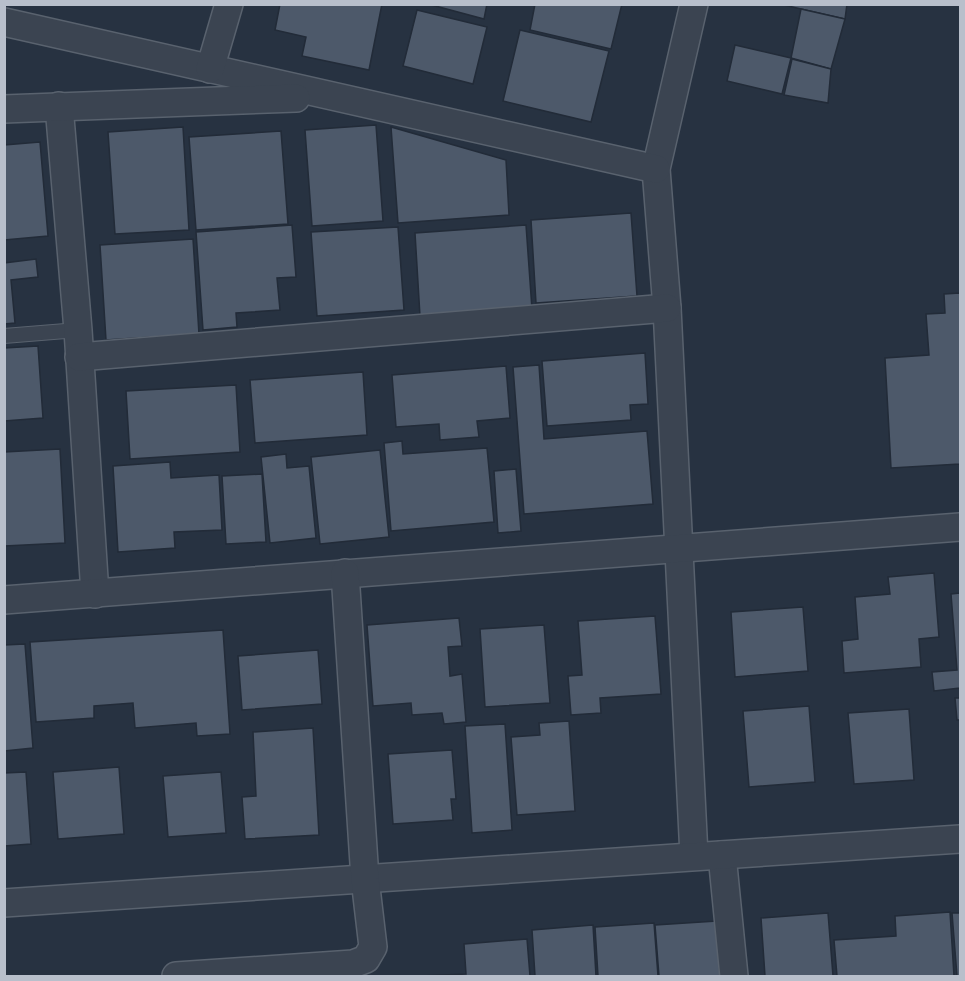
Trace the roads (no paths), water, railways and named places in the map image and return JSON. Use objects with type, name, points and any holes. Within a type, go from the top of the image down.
[{"type":"street","points":[[210,69],[229,4]]},
{"type":"street","points":[[694,4],[656,169],[667,308],[694,856]]},
{"type":"street","points":[[4,22],[656,169]]},
{"type":"street","points":[[4,109],[333,96]]},
{"type":"street","points":[[59,106],[80,357],[95,594]]},
{"type":"street","points":[[80,357],[667,308]]},
{"type":"street","points":[[4,600],[960,527]]},
{"type":"street","points":[[176,976],[353,964],[366,959],[373,947],[364,879],[345,573]]},
{"type":"street","points":[[4,903],[960,839]]},
{"type":"street","points":[[722,855],[734,976]]},
{"type":"lane","points":[[4,336],[78,330]]}]
